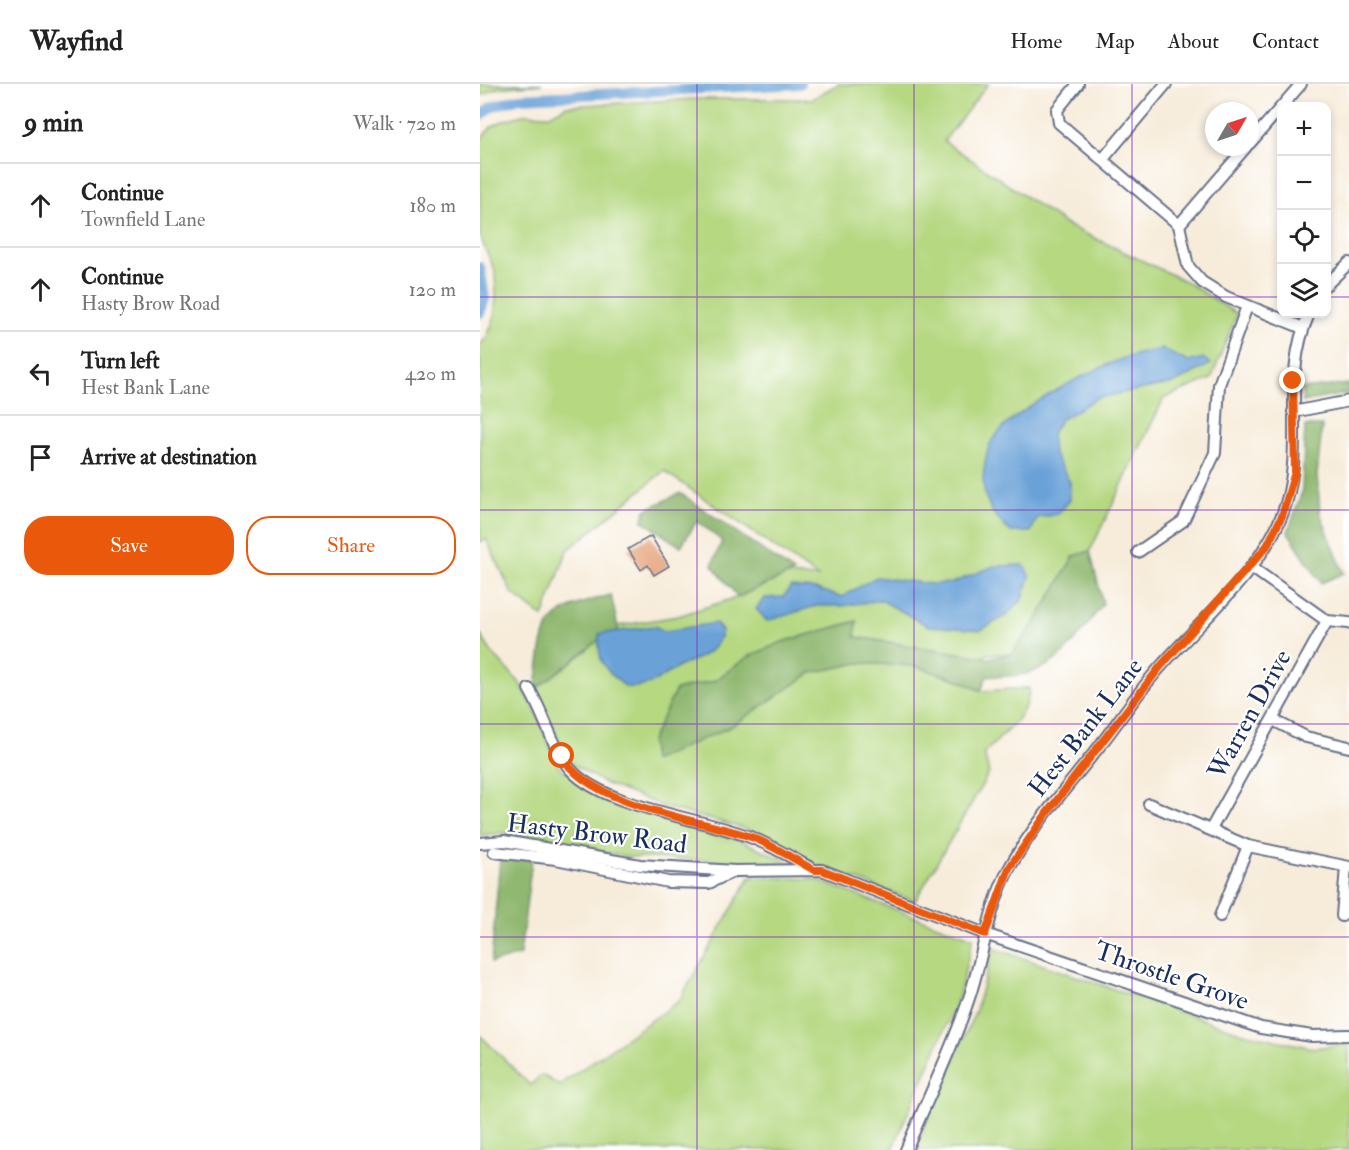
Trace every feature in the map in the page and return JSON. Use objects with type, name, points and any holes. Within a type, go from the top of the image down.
[{"type":"street","points":[[1078,84],[1061,103],[1056,117],[1059,123],[1179,225],[1188,266],[1192,273],[1226,297],[1303,328]]},
{"type":"street","points":[[1103,159],[1166,84]]},
{"type":"street","points":[[1259,133],[1301,84]]},
{"type":"street","points":[[1179,225],[1238,156]]},
{"type":"street","points":[[1331,280],[1349,263]]},
{"type":"street","points":[[1138,552],[1183,521],[1215,453],[1219,385],[1247,306]]},
{"type":"street","name":"Hest Bank Lane","points":[[906,1150],[968,1004],[985,934],[1009,868],[1047,813],[1160,667],[1251,567],[1267,546],[1282,516],[1295,472],[1294,369],[1307,318]]},
{"type":"street","points":[[1293,412],[1349,401]]},
{"type":"street","points":[[1251,567],[1326,621],[1349,623]]},
{"type":"street","name":"Warren Drive","points":[[1210,829],[1273,720],[1326,621]]},
{"type":"street","points":[[529,689],[540,706],[567,765],[584,780],[636,804],[750,837],[814,870]]},
{"type":"street","points":[[1273,720],[1306,736],[1349,747]]},
{"type":"street","points":[[1149,804],[1248,846],[1347,867],[1342,916]]},
{"type":"street","name":"Hasty Brow Road","points":[[480,843],[504,840],[640,865],[735,871],[822,870],[985,934]]},
{"type":"street","points":[[1220,916],[1248,846]]},
{"type":"street","points":[[494,852],[556,860],[668,882],[709,883],[735,871]]},
{"type":"street","name":"Throstle Grove","points":[[985,934],[1261,1028],[1312,1036],[1349,1035]]},
{"type":"green space","points":[[480,84],[542,84],[497,88],[480,96]]},
{"type":"green space","points":[[838,84],[988,84],[944,141],[1067,225],[1187,282],[1237,314],[1211,379],[1164,398],[1090,551],[1074,557],[1038,618],[1013,654],[987,654],[984,657],[854,637],[856,621],[782,642],[748,657],[714,681],[676,690],[651,741],[653,760],[732,726],[811,673],[858,663],[915,666],[959,680],[981,691],[1029,688],[1028,698],[1020,716],[984,753],[989,773],[915,901],[815,864],[757,832],[665,807],[604,783],[569,762],[536,689],[587,650],[588,641],[600,629],[678,616],[738,597],[787,575],[818,577],[664,471],[567,551],[543,617],[512,593],[486,539],[480,542],[480,345],[487,337],[494,319],[496,296],[495,271],[480,237],[480,140],[492,126],[505,120],[526,114],[550,115],[566,106],[695,99],[812,99]]},
{"type":"green space","points":[[1349,384],[1349,393],[1303,402],[1302,389]]},
{"type":"green space","points":[[1305,426],[1322,426],[1317,475],[1320,513],[1344,573],[1321,583],[1288,532],[1302,492]]},
{"type":"green space","points":[[680,493],[794,572],[738,597],[712,565],[722,541],[697,521],[681,546],[643,521],[645,510]]},
{"type":"green space","points":[[1090,551],[1103,604],[1068,649],[1043,668],[1009,676],[987,676],[981,691],[959,680],[915,666],[858,663],[811,673],[732,726],[653,761],[651,741],[676,690],[714,681],[748,657],[782,642],[857,621],[855,637],[989,658],[1012,654],[1038,618],[1074,556]]},
{"type":"green space","points":[[611,595],[619,633],[599,640],[536,689],[541,648],[550,623],[571,607]]},
{"type":"green space","points":[[480,634],[492,653],[519,682],[534,708],[558,766],[594,792],[685,826],[740,840],[793,864],[629,857],[502,833],[480,835]]},
{"type":"green space","points":[[500,858],[532,859],[520,955],[491,963]]},
{"type":"green space","points":[[750,877],[813,879],[973,938],[959,996],[892,1150],[480,1150],[480,1035],[530,1085],[542,1075],[559,1085],[679,1001]]},
{"type":"green space","points":[[993,948],[1243,1033],[1313,1048],[1349,1044],[1349,1150],[914,1150],[976,1010]]},
{"type":"water","points":[[1162,349],[1188,362],[1203,358],[1211,364],[1175,383],[1097,398],[1060,420],[1051,435],[1053,452],[1070,482],[1070,500],[1058,514],[1037,518],[1031,532],[1011,532],[999,521],[985,494],[983,474],[988,450],[998,433],[1012,420],[1052,392],[1096,369],[1135,355]]},
{"type":"water","points":[[1024,565],[1030,577],[1023,599],[1006,616],[981,630],[928,626],[881,600],[842,606],[816,606],[767,621],[756,609],[765,598],[783,597],[791,587],[816,589],[842,597],[876,577],[932,584],[952,583],[994,566]]},
{"type":"water","points":[[716,623],[722,631],[710,651],[642,686],[626,687],[607,670],[599,652],[599,634],[654,626],[665,631]]},
{"type":"building","points":[[651,536],[669,566],[654,575],[648,565],[641,570],[628,549]]},
{"type":"waterway","points":[[480,117],[491,107],[519,98],[800,84]]},
{"type":"waterway","points":[[480,267],[485,299],[480,313]]},
{"type":"route","points":[[562,756],[573,772],[597,788],[636,804],[750,837],[814,870],[822,870],[985,934],[1009,868],[1047,813],[1160,667],[1251,567],[1267,546],[1282,516],[1295,472],[1293,381]]}]
